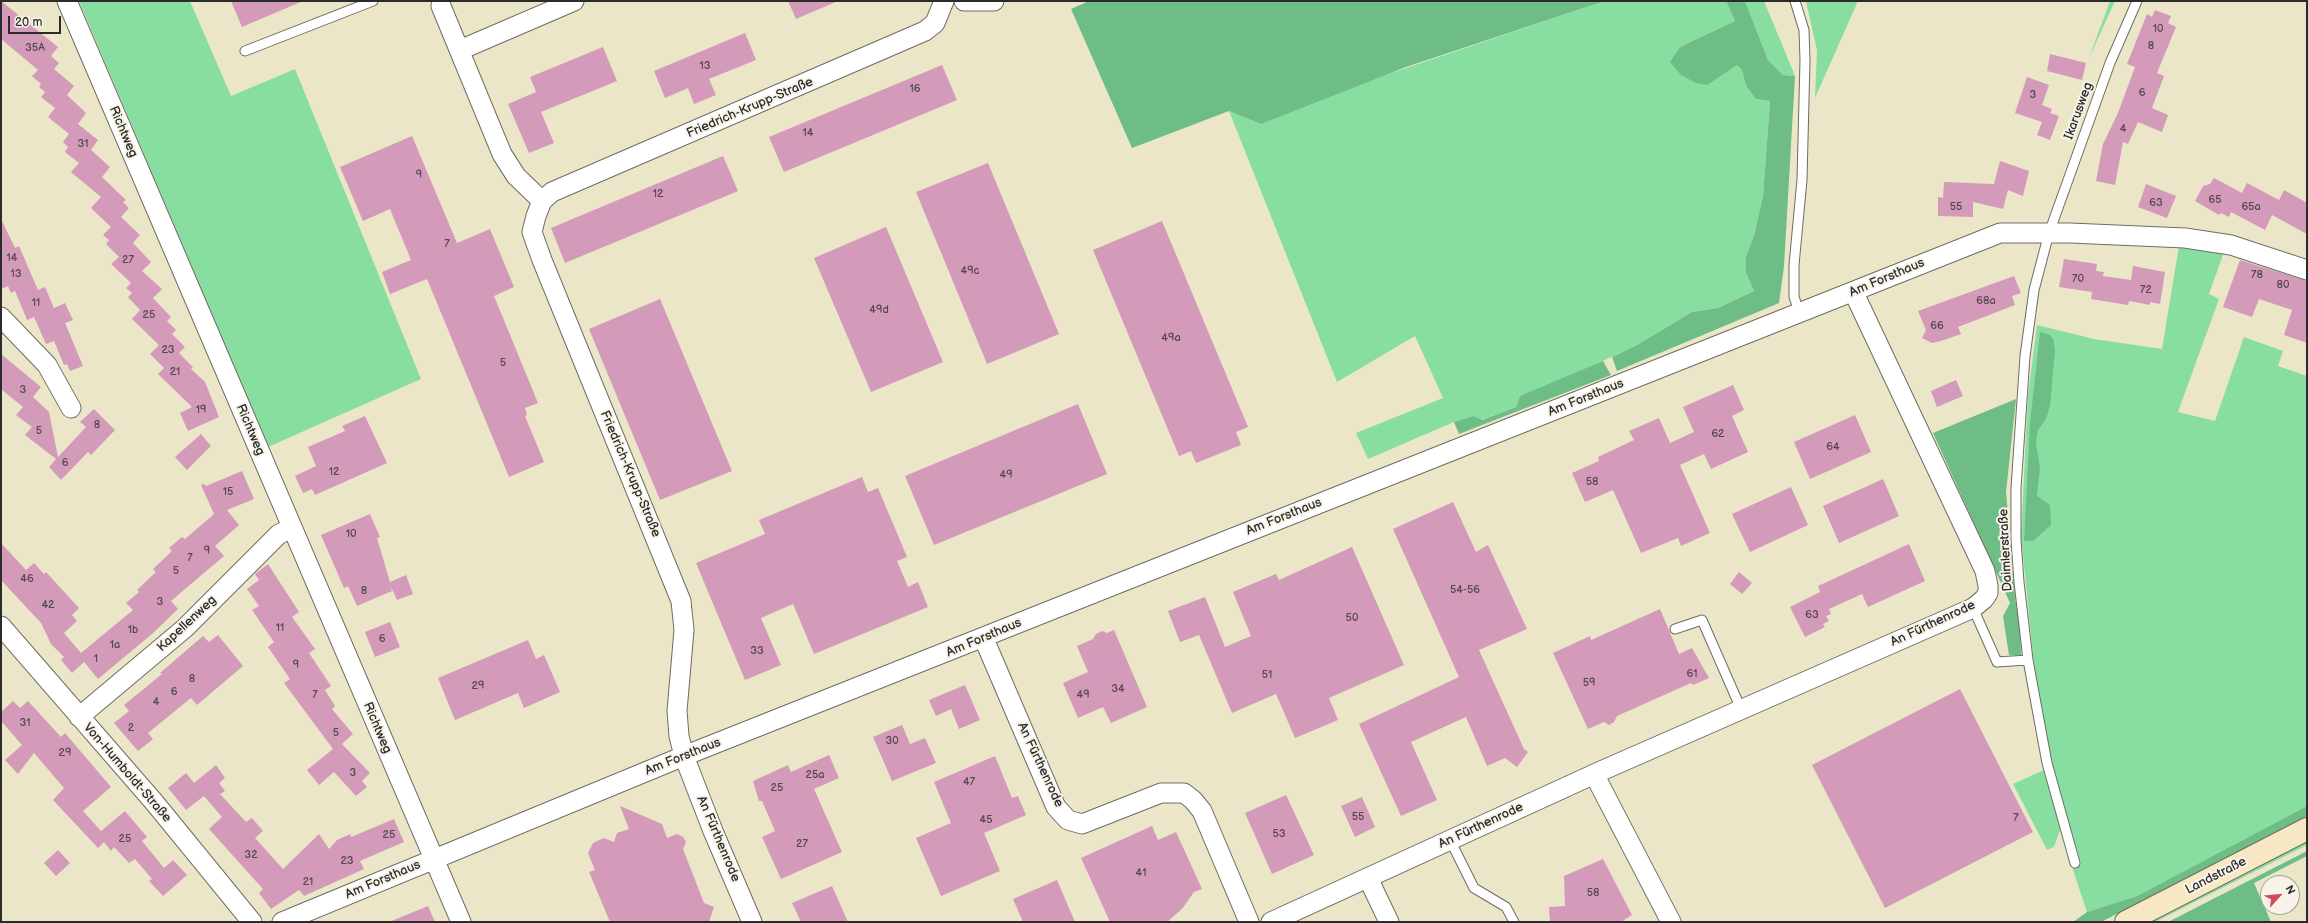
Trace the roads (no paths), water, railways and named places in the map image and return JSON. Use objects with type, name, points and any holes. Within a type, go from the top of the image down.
[{"type":"street","name":"Richtweg","points":[[67,1],[433,858]]},
{"type":"street","points":[[460,50],[574,1]]},
{"type":"street","name":"Friedrich-Krupp-Straße","points":[[684,756],[679,736],[678,711],[684,630],[681,601],[542,260],[532,232],[536,216],[542,202],[552,192],[925,31],[935,23],[944,1]]},
{"type":"street","points":[[964,1],[994,1]]},
{"type":"street","points":[[440,4],[502,154],[516,176],[542,202]]},
{"type":"street","name":"Am Forsthaus","points":[[282,922],[433,858],[684,756],[984,639],[1040,614],[1854,293],[1945,254],[2000,233],[2049,233],[2185,238],[2231,245],[2307,270]]},
{"type":"street","name":"An Fürthenrode","points":[[1271,922],[1594,774],[1973,608],[1984,599],[1988,593],[1988,579],[1985,571],[1854,293]]},
{"type":"street","points":[[1,317],[47,364],[71,408]]},
{"type":"street","name":"Kapellenweg","points":[[79,717],[186,628],[279,534],[292,528]]},
{"type":"street","name":"Von-Humboldt-Straße","points":[[1,626],[162,812],[252,922]]},
{"type":"street","name":"An Fürthenrode","points":[[984,639],[1056,807],[1068,820],[1082,824],[1161,793],[1184,793],[1193,800],[1202,811],[1249,922]]},
{"type":"street","name":"An Fürthenrode","points":[[684,756],[752,922]]},
{"type":"street","points":[[1594,774],[1671,922]]},
{"type":"street","name":"Landstraße","points":[[2126,922],[2307,829]]},
{"type":"street","points":[[433,858],[461,922]]},
{"type":"street","points":[[1368,878],[1389,922]]},
{"type":"lane","points":[[245,52],[373,1]]},
{"type":"lane","points":[[1795,1],[1804,30],[1805,60],[1802,180],[1794,265],[1794,297],[1800,314]]},
{"type":"lane","name":"Ikarusweg","points":[[2049,233],[2110,63],[2137,1]]},
{"type":"lane","name":"Daimlerstraße","points":[[2049,233],[2034,290],[2026,356],[2016,488],[2016,540],[2028,660],[2047,762],[2075,862]]},
{"type":"lane","points":[[1973,608],[1997,662],[2028,660]]},
{"type":"lane","points":[[1675,629],[1702,620],[1741,709]]},
{"type":"lane","points":[[1450,840],[1474,888],[1506,907],[1514,922]]}]
